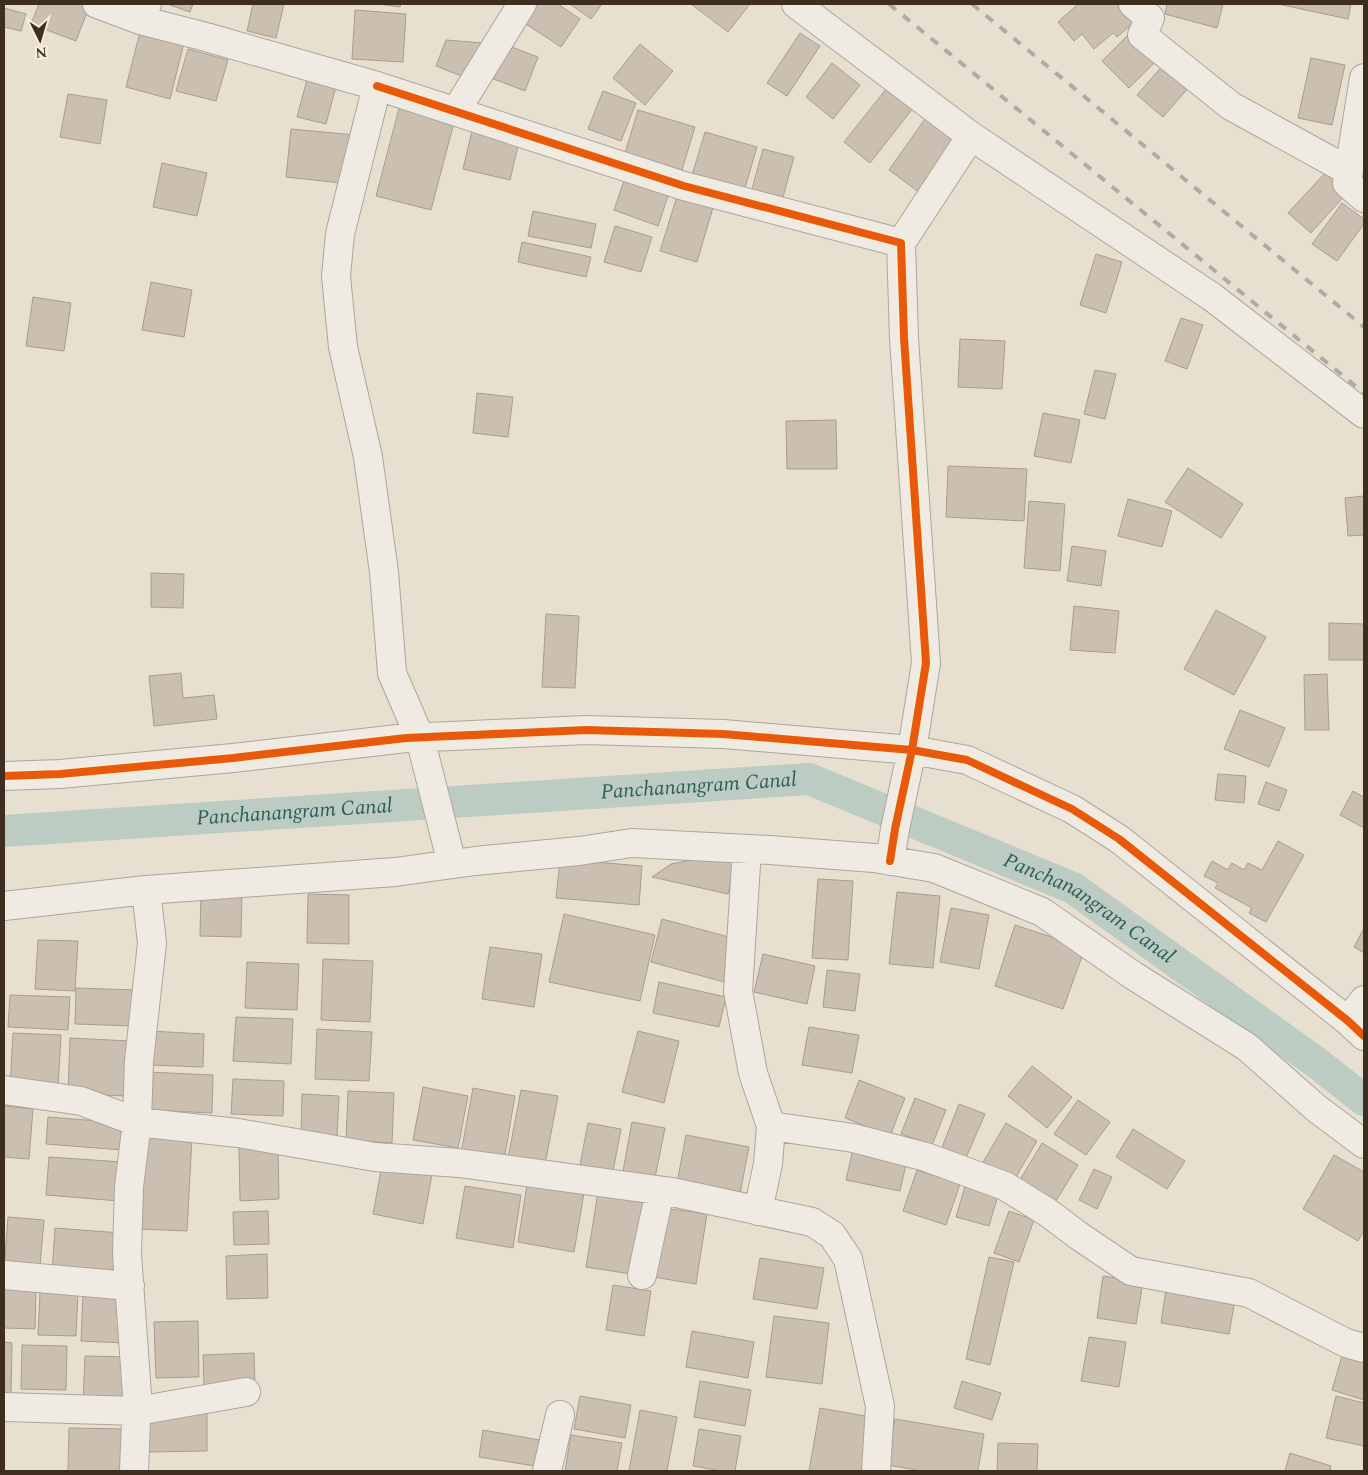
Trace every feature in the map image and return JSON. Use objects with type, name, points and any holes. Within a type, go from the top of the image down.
[{"type":"street","points":[[97,4],[144,12],[206,37],[377,86],[684,186],[901,243]]},
{"type":"street","points":[[456,111],[522,4]]},
{"type":"street","points":[[796,4],[971,136],[1212,297],[1364,414]]},
{"type":"street","points":[[1133,4],[1150,18],[1142,35],[1231,106],[1349,170]]},
{"type":"street","points":[[1364,78],[1347,183],[1364,198]]},
{"type":"street","points":[[377,86],[340,234],[336,276],[343,347],[370,466],[384,572],[392,673],[420,738],[452,864]]},
{"type":"street","points":[[890,861],[895,828],[912,750],[926,663],[904,338],[901,243],[971,136]]},
{"type":"street","points":[[4,776],[60,774],[233,758],[406,738],[586,730],[723,734],[912,750],[967,760],[1072,809],[1119,839],[1359,1019]]},
{"type":"street","points":[[4,906],[146,890],[395,872],[579,851],[632,843],[747,848],[865,858],[934,868],[1042,912],[1134,976],[1247,1047],[1316,1108],[1364,1144]]},
{"type":"street","points":[[747,848],[738,991],[753,1073],[770,1126],[768,1164],[758,1211]]},
{"type":"street","points":[[134,1471],[137,1411],[127,1254],[129,1187],[137,1122],[139,1061],[152,943],[146,890]]},
{"type":"street","points":[[4,1090],[81,1100],[137,1122],[238,1133],[375,1157],[459,1163],[660,1190],[812,1222],[832,1235],[848,1259],[880,1406],[876,1471]]},
{"type":"street","points":[[770,1126],[853,1138],[926,1157],[1004,1186],[1047,1212],[1131,1271],[1249,1293],[1346,1343],[1364,1348]]},
{"type":"street","points":[[642,1275],[660,1190]]},
{"type":"street","points":[[4,1275],[130,1286]]},
{"type":"street","points":[[4,1407],[137,1411],[246,1392]]},
{"type":"street","points":[[547,1471],[560,1415]]},
{"type":"building","points":[[39,4],[82,4],[89,7],[76,41],[31,24]]},
{"type":"building","points":[[167,4],[193,4],[190,12]]},
{"type":"building","points":[[253,4],[284,4],[276,38],[247,31]]},
{"type":"building","points":[[378,4],[401,4],[400,7]]},
{"type":"building","points":[[531,4],[558,4],[580,19],[561,47],[520,20]]},
{"type":"building","points":[[570,4],[602,4],[591,19]]},
{"type":"building","points":[[691,4],[750,4],[728,32]]},
{"type":"building","points":[[1078,4],[1123,4],[1137,20],[1117,37],[1113,33],[1094,49],[1082,34],[1074,41],[1058,22]]},
{"type":"building","points":[[1167,4],[1223,4],[1217,28],[1165,14]]},
{"type":"building","points":[[1278,4],[1351,4],[1348,19]]},
{"type":"building","points":[[4,8],[26,14],[21,31],[4,27]]},
{"type":"building","points":[[355,10],[406,14],[403,62],[352,59]]},
{"type":"building","points":[[141,28],[185,39],[170,99],[126,87]]},
{"type":"building","points":[[1132,31],[1159,58],[1129,88],[1102,61]]},
{"type":"building","points":[[800,33],[820,46],[787,96],[767,83]]},
{"type":"building","points":[[446,40],[483,43],[469,79],[436,66]]},
{"type":"building","points":[[504,44],[538,57],[525,91],[491,78]]},
{"type":"building","points":[[640,44],[673,71],[645,105],[613,78]]},
{"type":"building","points":[[188,49],[228,60],[216,101],[176,91]]},
{"type":"building","points":[[1311,58],[1345,65],[1332,125],[1298,118]]},
{"type":"building","points":[[832,63],[860,85],[833,119],[806,97]]},
{"type":"building","points":[[1164,64],[1189,87],[1163,117],[1137,95]]},
{"type":"building","points":[[309,72],[338,79],[326,124],[297,117]]},
{"type":"building","points":[[887,88],[913,108],[870,163],[844,142]]},
{"type":"building","points":[[603,91],[636,103],[621,141],[588,129]]},
{"type":"building","points":[[68,94],[107,100],[100,144],[60,137]]},
{"type":"building","points":[[401,101],[456,115],[431,210],[376,196]]},
{"type":"building","points":[[638,110],[695,127],[682,170],[625,153]]},
{"type":"building","points":[[925,119],[960,144],[923,195],[889,170]]},
{"type":"building","points":[[291,129],[355,135],[350,184],[286,177]]},
{"type":"building","points":[[472,131],[519,142],[510,180],[463,169]]},
{"type":"building","points":[[705,132],[757,147],[744,191],[692,175]]},
{"type":"building","points":[[763,149],[794,157],[783,197],[752,189]]},
{"type":"building","points":[[162,163],[207,173],[197,216],[153,207]]},
{"type":"building","points":[[627,172],[671,187],[658,226],[614,210]]},
{"type":"building","points":[[1326,172],[1348,192],[1311,233],[1288,213]]},
{"type":"building","points":[[678,193],[714,204],[697,262],[660,251]]},
{"type":"building","points":[[1342,203],[1364,219],[1364,224],[1337,261],[1312,244]]},
{"type":"building","points":[[533,211],[596,224],[591,248],[528,236]]},
{"type":"building","points":[[615,226],[652,237],[641,272],[604,262]]},
{"type":"building","points":[[522,242],[591,257],[586,277],[518,262]]},
{"type":"building","points":[[1096,254],[1122,262],[1106,313],[1080,305]]},
{"type":"building","points":[[151,282],[192,290],[184,337],[142,330]]},
{"type":"building","points":[[33,297],[71,303],[64,351],[26,346]]},
{"type":"building","points":[[1181,318],[1203,325],[1187,369],[1165,361]]},
{"type":"building","points":[[960,339],[1005,341],[1002,389],[958,387]]},
{"type":"building","points":[[1095,370],[1116,374],[1105,419],[1084,414]]},
{"type":"building","points":[[477,393],[513,397],[508,437],[473,433]]},
{"type":"building","points":[[1043,413],[1080,420],[1071,463],[1034,456]]},
{"type":"building","points":[[836,420],[837,469],[787,469],[786,421]]},
{"type":"building","points":[[948,466],[1027,469],[1024,521],[946,517]]},
{"type":"building","points":[[1188,468],[1243,504],[1221,538],[1165,502]]},
{"type":"building","points":[[1364,496],[1364,535],[1348,536],[1345,498]]},
{"type":"building","points":[[1128,499],[1172,511],[1162,547],[1118,536]]},
{"type":"building","points":[[1029,501],[1065,504],[1060,571],[1024,568]]},
{"type":"building","points":[[1072,546],[1106,551],[1101,586],[1067,581]]},
{"type":"building","points":[[151,573],[184,574],[183,608],[151,607]]},
{"type":"building","points":[[1074,606],[1119,611],[1115,653],[1070,650]]},
{"type":"building","points":[[1216,610],[1266,637],[1234,695],[1184,669]]},
{"type":"building","points":[[546,614],[579,616],[575,688],[542,687]]},
{"type":"building","points":[[1329,623],[1364,624],[1364,660],[1329,660]]},
{"type":"building","points":[[181,673],[183,698],[214,695],[217,719],[154,726],[149,676]]},
{"type":"building","points":[[1327,674],[1329,730],[1305,730],[1304,675]]},
{"type":"building","points":[[1240,710],[1285,728],[1269,767],[1224,749]]},
{"type":"building","points":[[1218,774],[1246,776],[1244,803],[1215,800]]},
{"type":"building","points":[[1266,782],[1287,790],[1279,811],[1258,804]]},
{"type":"building","points":[[1353,791],[1364,797],[1364,828],[1340,815]]},
{"type":"building","points":[[1278,841],[1304,855],[1266,922],[1249,913],[1252,908],[1215,888],[1218,883],[1204,876],[1212,861],[1228,870],[1232,863],[1244,870],[1248,863],[1262,870]]},
{"type":"building","points":[[738,851],[728,894],[652,877],[671,864]]},
{"type":"building","points":[[560,859],[642,866],[639,905],[556,898]]},
{"type":"building","points":[[818,879],[853,881],[848,960],[812,958]]},
{"type":"building","points":[[201,890],[242,890],[241,937],[200,936]]},
{"type":"building","points":[[897,892],[940,896],[933,968],[889,964]]},
{"type":"building","points":[[308,894],[349,895],[349,944],[307,943]]},
{"type":"building","points":[[951,908],[989,915],[979,969],[940,962]]},
{"type":"building","points":[[564,914],[655,935],[640,1001],[549,982]]},
{"type":"building","points":[[662,919],[736,939],[724,982],[651,962]]},
{"type":"building","points":[[1015,925],[1085,948],[1063,1009],[995,986]]},
{"type":"building","points":[[1364,928],[1364,953],[1354,947]]},
{"type":"building","points":[[38,940],[78,941],[75,991],[35,989]]},
{"type":"building","points":[[490,947],[542,954],[534,1007],[482,999]]},
{"type":"building","points":[[763,954],[815,966],[807,1004],[754,992]]},
{"type":"building","points":[[323,959],[373,961],[370,1022],[321,1020]]},
{"type":"building","points":[[247,962],[299,964],[297,1010],[245,1008]]},
{"type":"building","points":[[827,970],[860,974],[855,1011],[823,1007]]},
{"type":"building","points":[[659,982],[726,997],[719,1027],[653,1013]]},
{"type":"building","points":[[76,988],[136,990],[135,1026],[75,1024]]},
{"type":"building","points":[[10,995],[70,997],[68,1030],[8,1027]]},
{"type":"building","points":[[236,1017],[293,1019],[291,1064],[233,1061]]},
{"type":"building","points":[[809,1027],[859,1035],[852,1073],[802,1065]]},
{"type":"building","points":[[317,1029],[372,1032],[369,1081],[315,1079]]},
{"type":"building","points":[[150,1031],[204,1034],[203,1067],[149,1065]]},
{"type":"building","points":[[638,1031],[679,1041],[664,1103],[622,1092]]},
{"type":"building","points":[[13,1033],[61,1035],[58,1089],[10,1087]]},
{"type":"building","points":[[70,1038],[130,1041],[128,1096],[68,1094]]},
{"type":"building","points":[[1032,1066],[1072,1097],[1047,1128],[1008,1096]]},
{"type":"building","points":[[148,1072],[213,1075],[212,1113],[146,1110]]},
{"type":"building","points":[[233,1079],[284,1081],[283,1116],[231,1114]]},
{"type":"building","points":[[859,1080],[905,1098],[890,1136],[845,1118]]},
{"type":"building","points":[[423,1087],[468,1096],[458,1148],[413,1140]]},
{"type":"building","points":[[473,1088],[515,1096],[504,1161],[461,1153]]},
{"type":"building","points":[[521,1090],[558,1096],[545,1165],[508,1158]]},
{"type":"building","points":[[348,1091],[394,1093],[392,1143],[346,1140]]},
{"type":"building","points":[[302,1094],[339,1096],[337,1137],[301,1135]]},
{"type":"building","points":[[915,1098],[946,1110],[932,1145],[901,1134]]},
{"type":"building","points":[[1078,1100],[1110,1122],[1086,1155],[1054,1134]]},
{"type":"building","points":[[959,1104],[985,1114],[965,1160],[941,1150]]},
{"type":"building","points":[[4,1106],[33,1109],[29,1159],[4,1157]]},
{"type":"building","points":[[48,1117],[125,1123],[122,1150],[46,1144]]},
{"type":"building","points":[[632,1122],[665,1128],[655,1178],[623,1171]]},
{"type":"building","points":[[588,1123],[621,1129],[613,1171],[580,1165]]},
{"type":"building","points":[[1006,1123],[1037,1141],[1013,1182],[982,1164]]},
{"type":"building","points":[[1133,1129],[1185,1161],[1167,1189],[1116,1157]]},
{"type":"building","points":[[144,1135],[192,1137],[187,1231],[140,1229]]},
{"type":"building","points":[[686,1135],[749,1147],[740,1194],[677,1183]]},
{"type":"building","points":[[1042,1143],[1078,1165],[1054,1204],[1018,1183]]},
{"type":"building","points":[[278,1146],[279,1199],[240,1201],[239,1148]]},
{"type":"building","points":[[853,1149],[907,1160],[900,1191],[846,1180]]},
{"type":"building","points":[[1334,1155],[1364,1172],[1364,1231],[1358,1241],[1303,1209]]},
{"type":"building","points":[[49,1157],[122,1162],[119,1201],[46,1195]]},
{"type":"building","points":[[382,1165],[432,1174],[423,1224],[373,1214]]},
{"type":"building","points":[[1094,1169],[1112,1177],[1097,1209],[1079,1200]]},
{"type":"building","points":[[917,1170],[960,1184],[946,1225],[903,1211]]},
{"type":"building","points":[[966,1183],[999,1192],[989,1226],[956,1217]]},
{"type":"building","points":[[527,1184],[584,1193],[574,1252],[518,1242]]},
{"type":"building","points":[[465,1186],[521,1195],[513,1248],[456,1238]]},
{"type":"building","points":[[598,1192],[643,1200],[631,1274],[586,1267]]},
{"type":"building","points":[[664,1208],[707,1214],[696,1284],[653,1277]]},
{"type":"building","points":[[268,1211],[269,1244],[234,1245],[233,1212]]},
{"type":"building","points":[[1009,1211],[1034,1220],[1019,1262],[994,1253]]},
{"type":"building","points":[[8,1217],[44,1220],[39,1277],[4,1270]]},
{"type":"building","points":[[55,1228],[121,1233],[117,1278],[52,1273]]},
{"type":"building","points":[[267,1254],[268,1298],[227,1299],[226,1256]]},
{"type":"building","points":[[989,1257],[1014,1262],[990,1365],[966,1359]]},
{"type":"building","points":[[760,1258],[824,1268],[817,1309],[753,1299]]},
{"type":"building","points":[[1103,1276],[1143,1282],[1136,1324],[1097,1318]]},
{"type":"building","points":[[613,1285],[651,1291],[644,1336],[606,1330]]},
{"type":"building","points":[[4,1287],[36,1288],[35,1329],[4,1328]]},
{"type":"building","points":[[1166,1289],[1235,1300],[1229,1334],[1161,1323]]},
{"type":"building","points":[[40,1292],[78,1293],[76,1336],[38,1335]]},
{"type":"building","points":[[83,1292],[127,1294],[125,1343],[81,1341]]},
{"type":"building","points":[[774,1316],[829,1323],[822,1384],[766,1377]]},
{"type":"building","points":[[198,1321],[199,1377],[156,1378],[154,1322]]},
{"type":"building","points":[[692,1331],[754,1342],[748,1378],[686,1367]]},
{"type":"building","points":[[1089,1337],[1126,1342],[1119,1387],[1081,1381]]},
{"type":"building","points":[[4,1342],[12,1343],[11,1394],[4,1394]]},
{"type":"building","points":[[22,1345],[67,1346],[66,1390],[21,1389]]},
{"type":"building","points":[[1344,1349],[1364,1355],[1364,1400],[1332,1390]]},
{"type":"building","points":[[254,1353],[255,1386],[204,1387],[203,1355]]},
{"type":"building","points":[[85,1356],[129,1357],[127,1402],[83,1401]]},
{"type":"building","points":[[700,1381],[751,1390],[745,1426],[694,1417]]},
{"type":"building","points":[[962,1381],[1001,1393],[992,1420],[954,1408]]},
{"type":"building","points":[[580,1396],[631,1405],[625,1438],[574,1429]]},
{"type":"building","points":[[1336,1396],[1364,1403],[1364,1446],[1326,1438]]},
{"type":"building","points":[[820,1408],[877,1418],[867,1471],[809,1471]]},
{"type":"building","points":[[207,1409],[207,1451],[148,1452],[147,1411]]},
{"type":"building","points":[[640,1410],[677,1417],[667,1471],[629,1471]]},
{"type":"building","points":[[895,1419],[984,1434],[978,1471],[922,1471],[887,1465]]},
{"type":"building","points":[[69,1428],[128,1429],[127,1471],[68,1471]]},
{"type":"building","points":[[699,1429],[741,1436],[735,1471],[721,1471],[693,1466]]},
{"type":"building","points":[[483,1430],[551,1442],[547,1468],[479,1457]]},
{"type":"building","points":[[571,1435],[622,1443],[617,1471],[565,1471]]},
{"type":"building","points":[[998,1443],[1038,1444],[1037,1471],[997,1471]]},
{"type":"building","points":[[1290,1453],[1331,1466],[1330,1471],[1285,1471]]},
{"type":"waterway","name":"Panchanangram Canal","points":[[4,831],[809,779],[1073,888],[1317,1063],[1364,1100]]},
{"type":"railway","points":[[889,4],[1364,393]]},
{"type":"railway","points":[[972,4],[1364,327]]},
{"type":"cycle path","points":[[377,86],[684,186],[901,243],[904,338],[926,663],[912,750],[890,861]]},
{"type":"cycle path","points":[[4,776],[60,774],[233,758],[406,738],[586,730],[723,734],[912,750],[967,760],[1072,809],[1119,839],[1348,1021],[1364,1036]]}]
